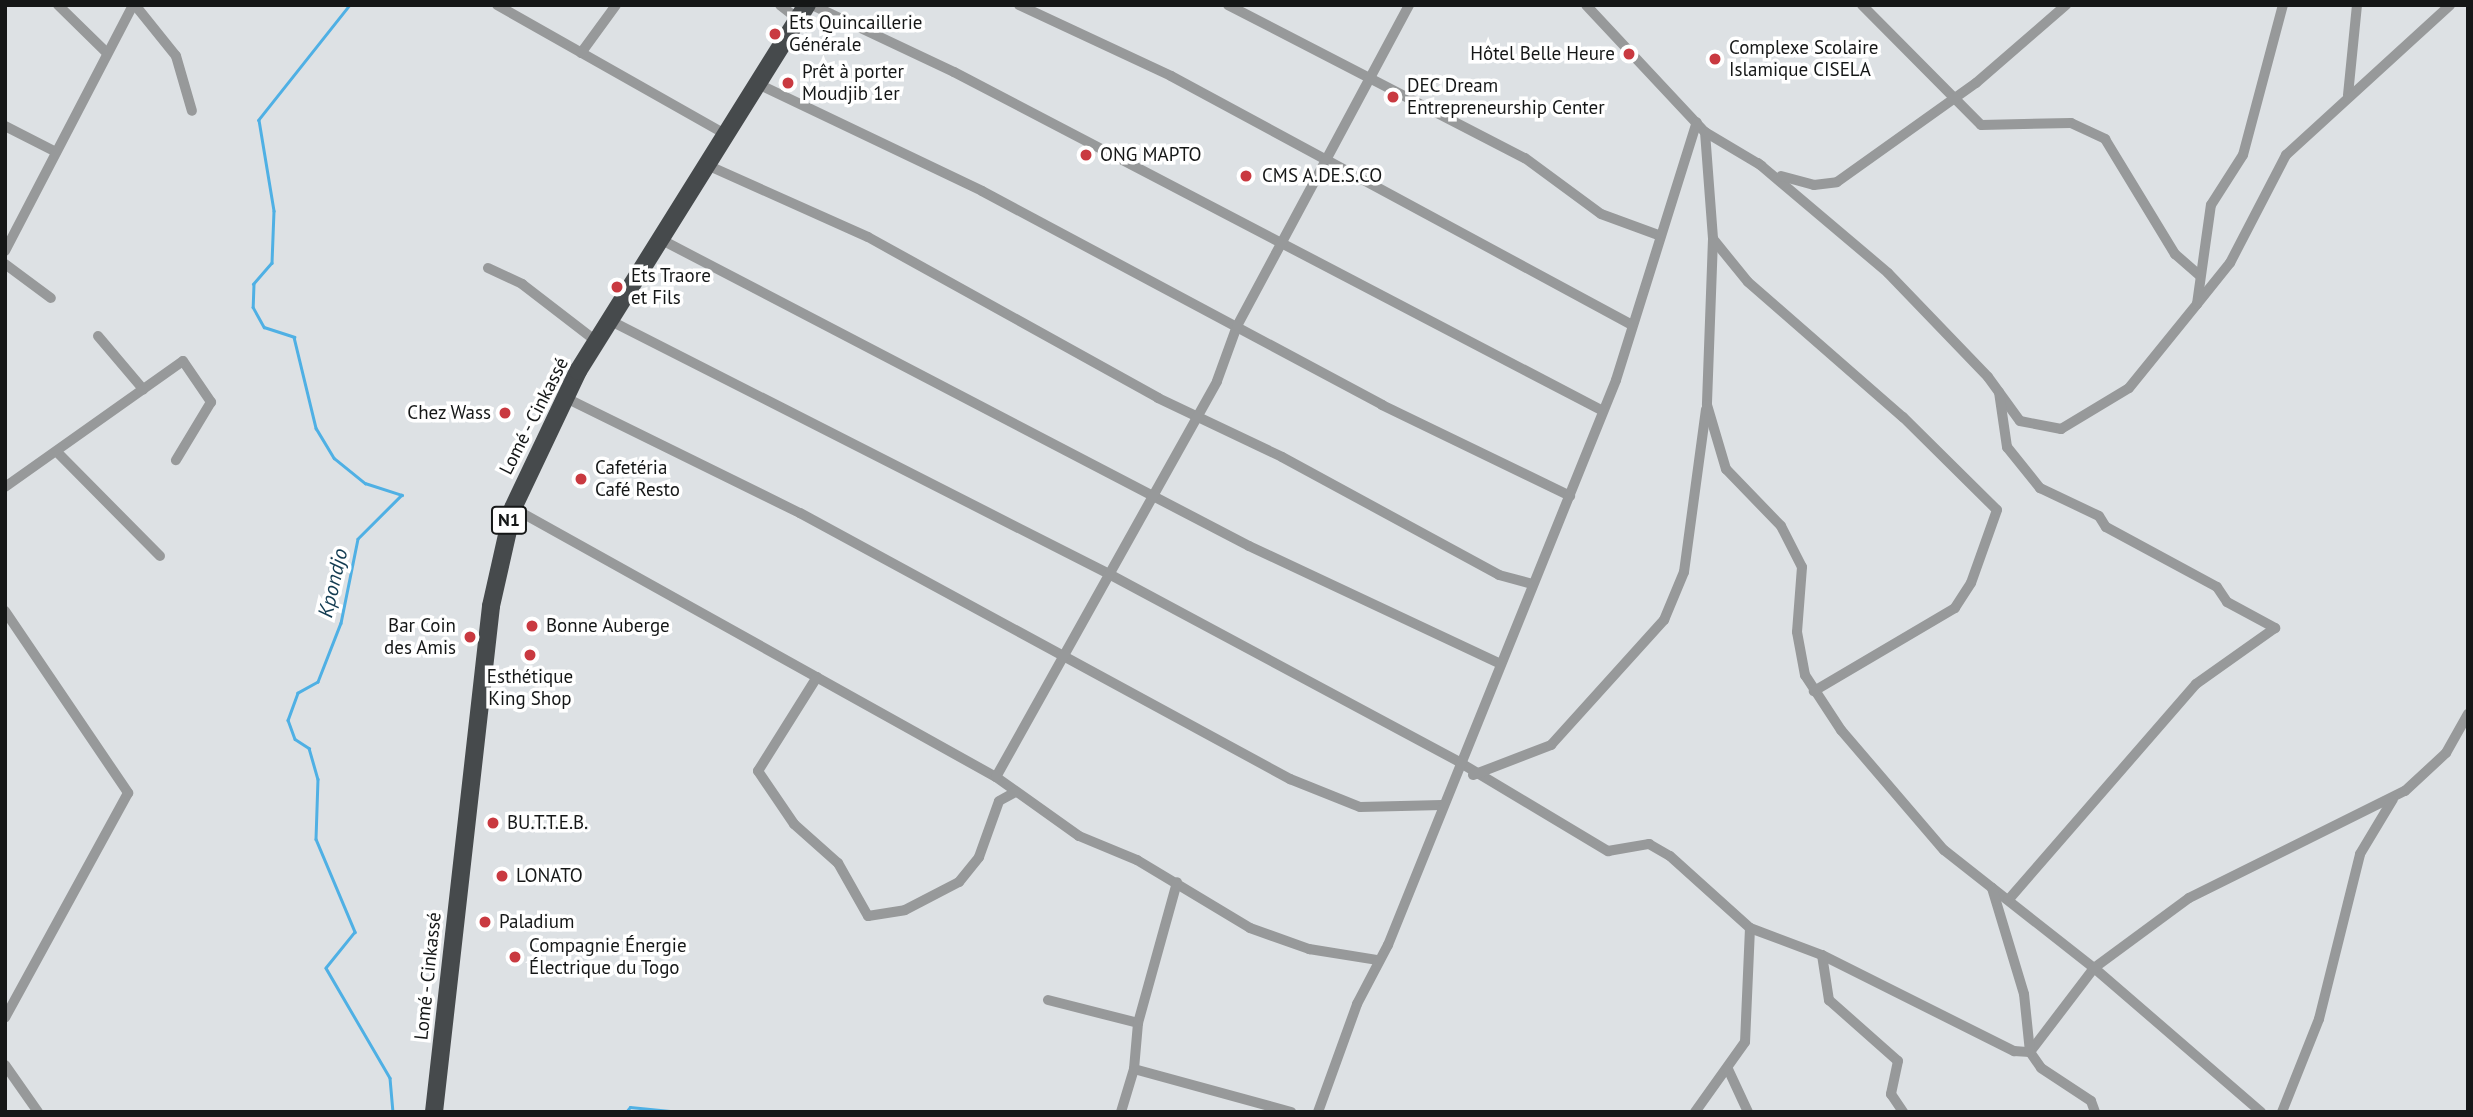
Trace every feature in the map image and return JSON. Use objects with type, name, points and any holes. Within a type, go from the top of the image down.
[{"type":"highway","name":"Lomé - Cinkassé","points":[[433,1112],[491,606],[513,508],[564,397],[596,341],[806,10]]},
{"type":"street","points":[[58,5],[106,52]]},
{"type":"street","points":[[5,251],[106,52],[134,5],[176,56],[192,111]]},
{"type":"street","points":[[497,5],[727,135]]},
{"type":"street","points":[[581,53],[616,5]]},
{"type":"street","points":[[780,5],[806,10],[954,72],[1603,411]]},
{"type":"street","points":[[1019,5],[1329,160],[1632,326]]},
{"type":"street","points":[[1228,5],[1525,158],[1592,209],[1658,235]]},
{"type":"street","points":[[996,777],[1194,416],[1217,381],[1237,326],[1279,244],[1329,160],[1409,5]]},
{"type":"street","points":[[1586,5],[1705,132],[1795,183],[1832,185],[1952,99],[2066,5]]},
{"type":"street","points":[[1862,5],[1952,99],[1990,128],[2071,123],[2090,128],[2120,156],[2166,241],[2200,276]]},
{"type":"street","points":[[2197,304],[2211,205],[2244,155],[2283,5]]},
{"type":"street","points":[[2348,96],[2357,5]]},
{"type":"street","points":[[1758,163],[1862,248],[2027,425],[2050,430],[2080,421],[2134,383],[2230,263],[2274,171],[2348,96],[2449,5]]},
{"type":"street","points":[[758,84],[1237,326],[1382,405],[1570,496]]},
{"type":"street","points":[[1318,1112],[1603,411],[1632,326],[1658,235],[1698,134],[1696,121]]},
{"type":"street","points":[[5,126],[56,152]]},
{"type":"street","points":[[1473,775],[1551,745],[1664,620],[1684,572],[1707,405],[1713,239],[1705,132]]},
{"type":"street","points":[[707,165],[868,237],[1194,416],[1499,575],[1532,584]]},
{"type":"street","points":[[660,239],[1152,493],[1249,547],[1501,664]]},
{"type":"street","points":[[1713,239],[1748,282],[1903,417],[1997,510],[1972,583],[1955,608],[1923,621],[1841,679],[1814,691]]},
{"type":"street","points":[[5,264],[51,298]]},
{"type":"street","points":[[488,268],[522,284],[596,341]]},
{"type":"street","points":[[610,320],[1109,574],[1459,761],[1473,775],[1608,851],[1649,844],[1670,856],[1750,928],[1822,956],[2014,1051],[2030,1052],[2097,1111]]},
{"type":"street","points":[[98,336],[143,389]]},
{"type":"street","points":[[5,487],[58,453],[183,361],[211,402],[176,460]]},
{"type":"street","points":[[1999,392],[2007,446],[2040,488],[2099,516],[2106,527],[2217,587],[2227,602],[2275,628],[2196,684],[2008,900]]},
{"type":"street","points":[[564,397],[800,513],[1062,659],[1337,800],[1375,809],[1442,805]]},
{"type":"street","points":[[1707,405],[1726,469],[1782,526],[1802,567],[1797,632],[1814,691],[1906,810],[1992,888],[2094,968],[2261,1112]]},
{"type":"street","points":[[58,453],[160,556]]},
{"type":"street","points":[[513,508],[996,777],[1079,836],[1177,882],[1250,928],[1309,949],[1378,960]]},
{"type":"street","points":[[5,611],[128,793],[5,1018]]},
{"type":"street","points":[[817,677],[758,771],[794,824],[838,863],[868,916],[905,910],[959,882],[979,857],[999,801],[1014,792]]},
{"type":"street","points":[[2030,1052],[2094,968],[2189,898],[2393,799],[2446,753],[2468,714]]},
{"type":"street","points":[[2282,1112],[2319,1019],[2360,854],[2393,799]]},
{"type":"street","points":[[1121,1112],[1134,1069],[1138,1023],[1177,882]]},
{"type":"street","points":[[1992,888],[2024,994],[2030,1052]]},
{"type":"street","points":[[1695,1112],[1709,1086],[1728,1069],[1745,1042],[1750,928]]},
{"type":"street","points":[[1822,956],[1829,1000],[1898,1061],[1891,1094],[1903,1112]]},
{"type":"street","points":[[1048,1000],[1138,1023]]},
{"type":"street","points":[[5,1065],[38,1112]]},
{"type":"street","points":[[1134,1069],[1291,1112]]},
{"type":"street","points":[[1728,1069],[1748,1112]]},
{"type":"waterway","name":"Kpondjo","points":[[350,5],[259,120],[274,211],[272,263],[254,284],[253,307],[264,327],[294,337],[316,428],[334,458],[365,483],[402,495],[358,539],[341,623],[318,682],[298,693],[288,720],[295,739],[309,748],[318,779],[316,839],[355,932],[326,968],[390,1078],[393,1112]]},
{"type":"waterway","name":"Kpondjo","points":[[626,1112],[630,1107],[680,1112]]},
{"type":"place","name":"Ets Quincaillerie Générale","points":[[775,34]]},
{"type":"place","name":"Hôtel Belle Heure","points":[[1629,54]]},
{"type":"place","name":"Complexe Scolaire Islamique CISELA","points":[[1715,59]]},
{"type":"place","name":"Prêt à porter Moudjib 1er","points":[[788,83]]},
{"type":"place","name":"DEC Dream Entrepreneurship Center","points":[[1393,97]]},
{"type":"place","name":"ONG MAPTO","points":[[1086,155]]},
{"type":"place","name":"CMS A.DE.S.CO","points":[[1246,176]]},
{"type":"place","name":"Ets Traore et Fils","points":[[617,287]]},
{"type":"place","name":"Chez Wass","points":[[505,413]]},
{"type":"place","name":"Cafetéria Café Resto","points":[[581,479]]},
{"type":"place","name":"Bonne Auberge","points":[[532,626]]},
{"type":"place","name":"Bar Coin des Amis","points":[[470,637]]},
{"type":"place","name":"Esthétique King Shop","points":[[530,655]]},
{"type":"place","name":"BU.T.T.E.B.","points":[[493,823]]},
{"type":"place","name":"LONATO","points":[[502,876]]},
{"type":"place","name":"Paladium","points":[[485,922]]},
{"type":"place","name":"Compagnie Énergie Électrique du Togo","points":[[515,957]]}]
